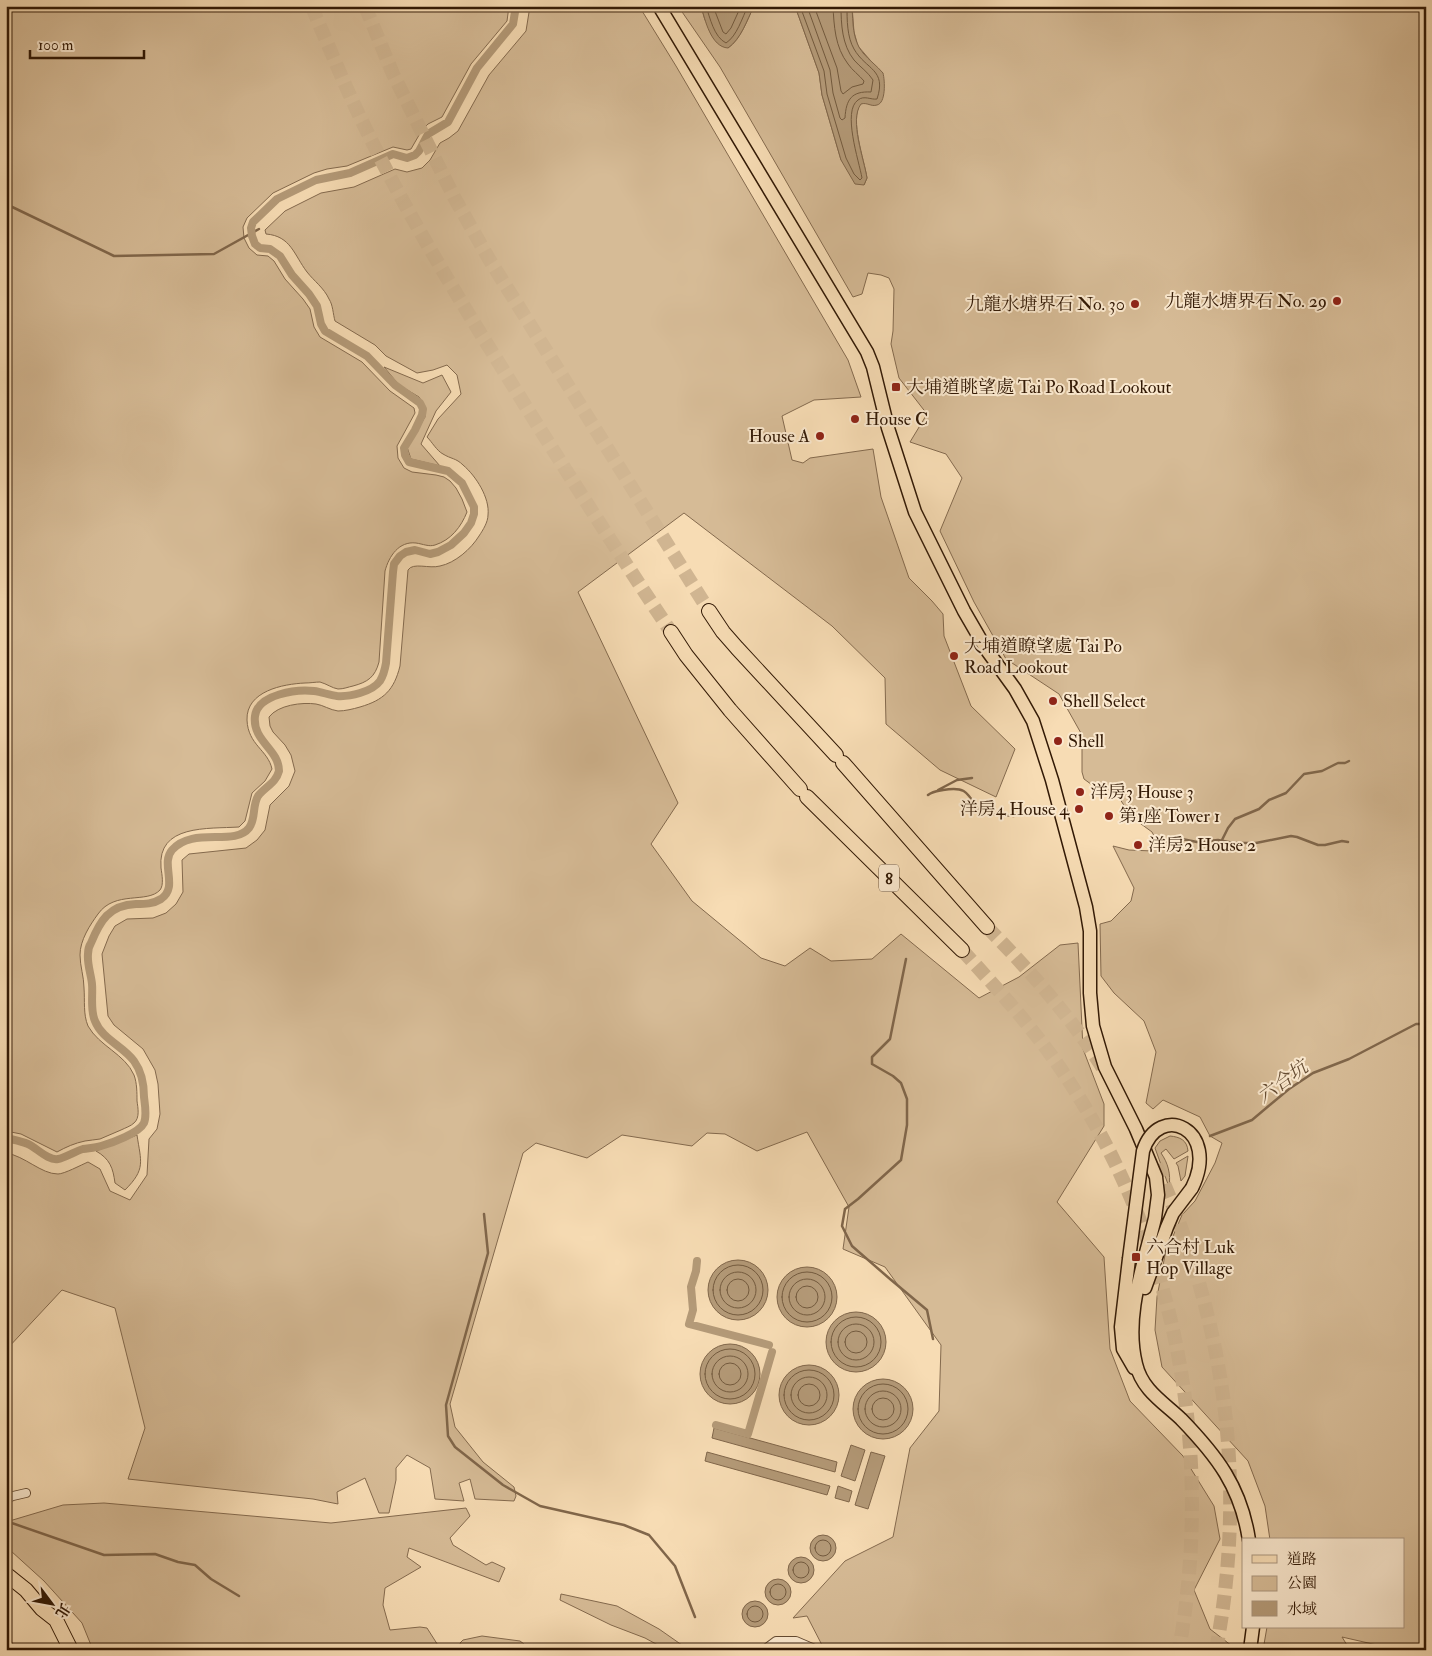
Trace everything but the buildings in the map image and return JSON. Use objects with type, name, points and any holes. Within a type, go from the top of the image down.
[{"type":"highway","name":"8","points":[[709,612],[737,648],[886,810],[987,927]]},
{"type":"highway","name":"8","points":[[672,632],[691,662],[730,710],[804,793],[962,950]]},
{"type":"highway","points":[[6,1574],[26,1590],[42,1609],[56,1620],[71,1650]]},
{"type":"highway","points":[[42,1609],[61,1650]]},
{"type":"main road","points":[[658,6],[867,352],[873,367],[888,428],[915,512],[964,611],[986,649],[1015,689],[1033,721],[1052,780],[1086,907],[1090,948],[1091,1007],[1095,1034],[1105,1067],[1144,1145],[1157,1182],[1156,1212],[1133,1316],[1134,1352],[1136,1366],[1141,1378]]},
{"type":"main road","points":[[1133,1316],[1153,1268],[1167,1227],[1197,1178],[1200,1160],[1199,1147],[1195,1137],[1187,1129],[1169,1126],[1156,1130],[1148,1139],[1143,1151],[1121,1319],[1121,1336],[1123,1349],[1150,1391],[1180,1418],[1223,1469],[1243,1508],[1249,1538]]},
{"type":"main road","points":[[1250,1650],[1253,1628]]},
{"type":"street","points":[[6,1499],[26,1493]]},
{"type":"street","points":[[764,1650],[776,1641],[796,1641],[817,1650]]},
{"type":"street","points":[[718,1650],[730,1650]]},
{"type":"green space","points":[[6,6],[509,6],[507,21],[471,64],[442,117],[428,124],[422,130],[411,149],[393,147],[347,166],[314,173],[273,193],[247,218],[243,227],[244,238],[249,248],[257,255],[268,256],[274,261],[285,279],[310,309],[314,327],[320,337],[362,362],[390,391],[414,408],[415,413],[397,446],[398,458],[404,468],[412,472],[436,475],[450,481],[456,488],[467,512],[462,523],[446,540],[433,546],[416,543],[405,544],[389,560],[385,571],[379,662],[375,672],[367,681],[340,689],[320,682],[287,685],[267,691],[253,702],[248,710],[248,729],[254,741],[270,762],[272,769],[265,781],[252,793],[245,821],[239,827],[200,829],[176,836],[167,843],[162,854],[162,883],[160,890],[147,896],[113,902],[98,914],[92,923],[80,949],[86,1021],[93,1033],[125,1061],[134,1075],[137,1088],[138,1116],[133,1124],[121,1130],[100,1139],[74,1144],[57,1152],[21,1134],[6,1131]]},
{"type":"green space","points":[[530,6],[639,6],[848,360],[861,397],[814,400],[782,416],[792,460],[803,463],[810,458],[873,449],[881,497],[909,578],[943,614],[944,636],[971,706],[1015,749],[996,797],[940,770],[886,724],[885,678],[832,626],[684,513],[578,592],[678,803],[651,844],[692,901],[761,958],[785,966],[810,948],[831,961],[872,959],[901,934],[979,998],[1019,977],[1060,945],[1078,943],[1083,1049],[1104,1104],[1104,1126],[1057,1202],[1104,1257],[1110,1349],[1130,1401],[1183,1456],[1214,1506],[1220,1539],[1194,1590],[1210,1629],[1232,1646],[1231,1650],[826,1650],[807,1616],[793,1618],[845,1561],[893,1537],[910,1448],[939,1411],[941,1345],[885,1267],[843,1249],[849,1207],[807,1132],[757,1151],[725,1134],[707,1133],[692,1146],[622,1135],[587,1158],[536,1143],[523,1153],[450,1404],[455,1427],[483,1462],[514,1487],[516,1496],[514,1501],[475,1499],[470,1479],[459,1483],[464,1501],[435,1499],[430,1468],[407,1455],[396,1468],[396,1480],[389,1513],[379,1513],[365,1478],[337,1492],[338,1504],[313,1499],[128,1479],[145,1428],[115,1308],[62,1290],[6,1350],[6,1153],[45,1171],[58,1174],[88,1162],[100,1169],[110,1191],[130,1200],[147,1175],[149,1139],[157,1129],[160,1114],[158,1084],[155,1070],[143,1049],[114,1025],[108,1016],[102,954],[109,936],[115,926],[127,919],[153,918],[166,913],[176,904],[183,892],[182,860],[189,854],[246,848],[257,840],[265,830],[270,805],[289,786],[295,771],[291,755],[273,732],[269,717],[284,707],[297,704],[316,704],[338,711],[349,710],[376,701],[387,693],[395,682],[400,666],[408,570],[414,566],[436,567],[457,559],[476,541],[484,529],[487,520],[487,502],[477,481],[460,463],[441,453],[427,437],[438,419],[461,394],[457,375],[447,365],[417,373],[386,356],[375,345],[335,321],[327,295],[307,272],[291,247],[281,238],[266,234],[265,230],[285,211],[321,193],[354,187],[395,169],[407,172],[422,168],[430,160],[440,143],[458,131],[489,75],[526,31]]},
{"type":"green space","points":[[678,6],[701,6],[705,20],[728,48],[740,34],[754,6],[795,6],[819,73],[822,95],[841,160],[864,185],[867,178],[857,129],[857,111],[860,104],[864,102],[874,105],[870,60],[858,46],[854,32],[852,6],[1426,6],[1426,1650],[1399,1650],[1342,1637],[1350,1650],[1263,1650],[1267,1628],[1404,1628],[1404,1538],[1270,1538],[1265,1506],[1248,1461],[1162,1367],[1155,1330],[1157,1297],[1165,1255],[1182,1215],[1195,1201],[1215,1163],[1222,1143],[1210,1136],[1200,1117],[1163,1100],[1153,1109],[1146,1103],[1156,1052],[1144,1021],[1114,993],[1101,976],[1100,924],[1111,921],[1131,901],[1134,888],[1113,846],[1129,850],[1153,851],[1157,842],[1152,832],[1137,821],[1116,793],[1109,790],[1099,790],[1084,779],[1082,772],[1082,735],[1059,694],[1006,659],[974,602],[940,531],[962,478],[946,454],[910,442],[927,414],[899,378],[891,344],[894,289],[889,278],[868,273],[862,294],[853,297],[720,67]]},
{"type":"green space","points":[[384,367],[423,383],[442,375],[451,392],[436,411],[421,444],[440,466],[411,459],[407,447],[425,417],[425,407],[419,397],[399,385]]},
{"type":"green space","points":[[137,1135],[140,1152],[139,1170],[132,1183],[125,1190],[115,1183],[110,1164],[105,1157],[96,1151]]},
{"type":"green space","points":[[1170,1136],[1182,1140],[1186,1144],[1188,1151],[1174,1159],[1166,1149],[1161,1153],[1168,1169],[1169,1187],[1155,1148],[1160,1141]]},
{"type":"green space","points":[[1188,1156],[1185,1176],[1181,1181],[1176,1163]]},
{"type":"green space","points":[[104,1503],[331,1523],[466,1508],[470,1516],[450,1538],[453,1545],[486,1565],[492,1562],[505,1568],[499,1582],[409,1548],[407,1557],[421,1567],[385,1588],[383,1605],[390,1630],[427,1628],[441,1650],[93,1650],[82,1623],[44,1581],[11,1551],[6,1532],[6,1522],[63,1505]]},
{"type":"green space","points":[[561,1594],[617,1606],[659,1629],[689,1650],[667,1650],[645,1638],[611,1625],[560,1600]]},
{"type":"green space","points":[[482,1636],[520,1641],[524,1644],[526,1650],[462,1650],[460,1643],[463,1640]]},
{"type":"water","points":[[701,6],[754,6],[740,34],[728,48],[717,43],[713,38]]},
{"type":"water","points":[[795,6],[852,6],[854,31],[859,48],[883,73],[882,100],[877,105],[861,104],[856,120],[858,140],[867,178],[864,185],[855,184],[841,160],[822,95],[819,73]]},
{"type":"water","points":[[738,1260],[754,1265],[759,1269],[763,1274],[768,1290],[763,1306],[759,1311],[754,1315],[738,1320],[722,1315],[717,1311],[713,1306],[708,1290],[713,1274],[717,1269],[722,1265]]},
{"type":"water","points":[[807,1267],[823,1272],[828,1276],[832,1281],[837,1297],[832,1313],[828,1318],[823,1322],[807,1327],[791,1322],[786,1318],[782,1313],[777,1297],[782,1281],[786,1276],[791,1272]]},
{"type":"water","points":[[856,1312],[872,1317],[877,1321],[881,1326],[886,1342],[881,1358],[877,1363],[872,1367],[856,1372],[840,1367],[835,1363],[831,1358],[826,1342],[831,1326],[835,1321],[840,1317]]},
{"type":"water","points":[[730,1344],[746,1349],[751,1353],[755,1358],[760,1374],[755,1390],[751,1395],[746,1399],[730,1404],[714,1399],[709,1395],[705,1390],[700,1374],[705,1358],[709,1353],[714,1349]]},
{"type":"water","points":[[809,1365],[825,1370],[830,1374],[834,1379],[839,1395],[834,1411],[830,1416],[825,1420],[809,1425],[793,1420],[788,1416],[784,1411],[779,1395],[784,1379],[788,1374],[793,1370]]},
{"type":"water","points":[[883,1379],[899,1384],[904,1388],[908,1393],[913,1409],[908,1425],[904,1430],[899,1434],[883,1439],[867,1434],[862,1430],[858,1425],[853,1409],[858,1393],[862,1388],[867,1384]]},
{"type":"water","points":[[714,1428],[837,1462],[835,1472],[712,1438]]},
{"type":"water","points":[[851,1445],[865,1450],[855,1481],[841,1476]]},
{"type":"water","points":[[707,1452],[830,1486],[827,1495],[705,1461]]},
{"type":"water","points":[[871,1452],[885,1456],[868,1509],[855,1505]]},
{"type":"water","points":[[838,1486],[852,1491],[849,1502],[835,1498]]},
{"type":"water","points":[[823,1535],[832,1539],[836,1548],[832,1557],[823,1561],[814,1557],[810,1548],[814,1539]]},
{"type":"water","points":[[801,1557],[810,1561],[814,1570],[810,1579],[801,1583],[792,1579],[788,1570],[792,1561]]},
{"type":"water","points":[[778,1579],[787,1583],[791,1592],[787,1601],[778,1605],[769,1601],[765,1592],[769,1583]]},
{"type":"water","points":[[755,1601],[764,1605],[768,1614],[764,1623],[755,1627],[746,1623],[742,1614],[746,1605]]},
{"type":"waterway","points":[[6,1138],[28,1144],[46,1156],[58,1159],[83,1149],[99,1147],[118,1140],[141,1127],[146,1114],[144,1087],[139,1069],[129,1056],[102,1033],[93,1017],[92,984],[88,953],[98,928],[102,921],[119,907],[152,903],[161,899],[166,894],[169,888],[169,856],[172,850],[181,843],[191,839],[234,836],[249,828],[253,821],[258,796],[273,782],[279,771],[275,757],[257,732],[255,716],[258,709],[263,703],[279,694],[314,691],[337,696],[348,696],[366,691],[376,685],[382,677],[386,663],[394,564],[406,552],[415,550],[430,554],[438,552],[451,545],[464,533],[471,523],[474,507],[462,483],[448,471],[409,462],[405,455],[404,448],[422,415],[423,409],[420,403],[395,385],[367,356],[325,331],[321,324],[317,306],[309,294],[292,275],[280,256],[270,249],[260,248],[255,244],[251,228],[253,222],[277,199],[316,180],[350,173],[393,154],[407,158],[415,155],[428,134],[448,122],[477,68],[513,24],[516,6]]},
{"type":"waterway","points":[[6,204],[114,256],[214,254],[259,229]]},
{"type":"waterway","points":[[1222,840],[1235,819],[1259,809],[1269,800],[1286,793],[1304,774],[1322,771],[1338,763],[1349,761]]},
{"type":"waterway","points":[[938,790],[957,780],[972,778]]},
{"type":"waterway","points":[[928,795],[933,792],[950,789],[961,790],[968,794],[978,809],[992,814],[1014,816]]},
{"type":"waterway","points":[[1157,844],[1173,839],[1197,842],[1218,840],[1234,843],[1256,843],[1291,836],[1318,845],[1342,841],[1348,842]]},
{"type":"waterway","points":[[906,959],[890,1039],[872,1057],[872,1064],[901,1083],[907,1099],[907,1125],[901,1160],[845,1209],[842,1226],[852,1246],[927,1310],[933,1339]]},
{"type":"waterway","name":"六合坑","points":[[1210,1136],[1252,1120],[1289,1089],[1313,1073],[1349,1059],[1416,1024],[1426,1024]]},
{"type":"waterway","points":[[484,1214],[488,1253],[446,1405],[448,1436],[455,1447],[503,1485],[540,1506],[624,1525],[649,1535],[675,1566],[695,1617]]},
{"type":"waterway","points":[[697,1261],[691,1287],[693,1310],[689,1324],[769,1345]]},
{"type":"waterway","points":[[716,1425],[748,1434],[772,1352]]},
{"type":"waterway","points":[[6,1521],[104,1555],[155,1554],[178,1562],[195,1565],[211,1579],[239,1596]]},
{"type":"tunnel","points":[[312,6],[373,144],[435,257],[543,435],[671,632]]},
{"type":"tunnel","points":[[365,6],[393,74],[454,197],[489,259],[709,611]]},
{"type":"tunnel","points":[[987,927],[1051,997],[1080,1034],[1106,1073]]},
{"type":"tunnel","points":[[962,950],[1041,1041],[1093,1121],[1128,1191],[1155,1264],[1175,1339],[1187,1416],[1192,1494],[1189,1572],[1179,1650]]},
{"type":"tunnel","points":[[1156,1165],[1180,1224],[1199,1283],[1214,1342],[1224,1403],[1229,1463],[1230,1525],[1225,1587],[1216,1650]]},
{"type":"place","name":"九龍水塘界石 No. 29","points":[[1337,301]]},
{"type":"place","name":"九龍水塘界石 No. 30","points":[[1135,304]]},
{"type":"place","name":"大埔道眺望處 Tai Po Road Lookout","points":[[896,387]]},
{"type":"place","name":"House C","points":[[855,419]]},
{"type":"place","name":"House A","points":[[820,436]]},
{"type":"place","name":"大埔道瞭望處 Tai Po Road Lookout","points":[[954,656]]},
{"type":"place","name":"Shell Select","points":[[1053,701]]},
{"type":"place","name":"Shell","points":[[1058,741]]},
{"type":"place","name":"洋房3 House 3","points":[[1080,792]]},
{"type":"place","name":"洋房4 House 4","points":[[1079,809]]},
{"type":"place","name":"第1座 Tower 1","points":[[1109,816]]},
{"type":"place","name":"洋房2 House 2","points":[[1138,845]]},
{"type":"place","name":"六合村 Luk Hop Village","points":[[1136,1257]]}]
